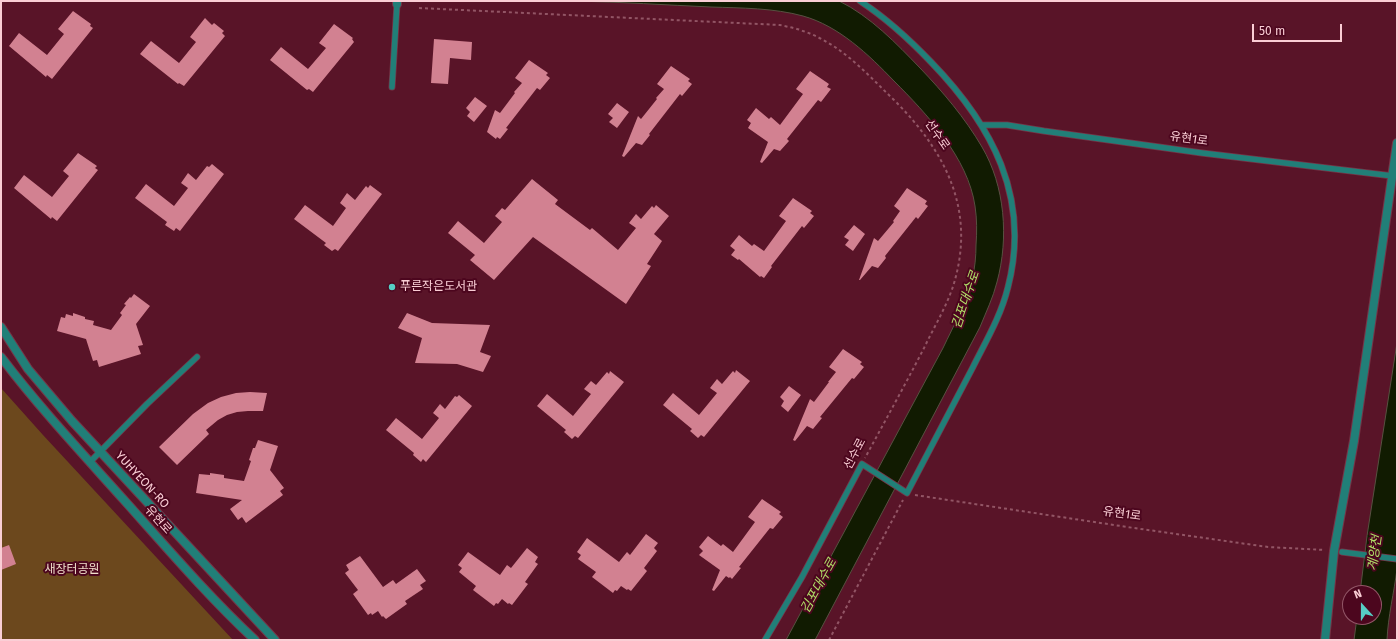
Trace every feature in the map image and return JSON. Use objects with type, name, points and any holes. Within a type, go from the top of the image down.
[{"type":"street","points":[[1325,640],[1397,143]]},
{"type":"street","name":"YUHYEON-RO","points":[[1,327],[28,369],[101,453],[275,640]]},
{"type":"street","name":"유현로","points":[[1,358],[24,387],[90,462],[226,613],[254,640]]},
{"type":"lane","points":[[860,1],[898,29],[925,56],[964,98],[982,125],[1002,167],[1008,184],[1012,201],[1015,234],[1011,271],[1006,294],[993,328],[907,493],[862,464]]},
{"type":"lane","points":[[392,87],[397,3]]},
{"type":"lane","name":"유현1로","points":[[982,125],[1007,125],[1202,153],[1393,176]]},
{"type":"lane","points":[[90,462],[101,453],[148,404],[197,357]]},
{"type":"lane","name":"선수로","points":[[765,640],[802,577],[862,464]]},
{"type":"lane","points":[[1338,551],[1397,559]]},
{"type":"path","name":"선수로","points":[[419,8],[780,25],[803,31],[822,39],[839,49],[857,64],[911,118],[930,142],[941,160],[957,195],[961,227],[960,254],[956,277],[944,308],[862,464]]},
{"type":"path","name":"유현1로","points":[[907,493],[1268,547],[1338,551]]},
{"type":"path","points":[[829,640],[907,493]]},
{"type":"green space","name":"새장터공원","points":[[1,388],[43,435],[233,640],[1,640]]},
{"type":"water","name":"김포대수로","points":[[575,1],[839,1],[862,14],[872,22],[929,77],[968,126],[990,162],[1000,195],[1004,230],[1001,265],[991,299],[980,327],[815,640],[786,640],[943,348],[969,289],[975,267],[977,230],[975,206],[971,188],[955,154],[920,108],[853,42],[829,27],[803,16],[781,11]]},
{"type":"water","name":"계양천","points":[[1397,343],[1397,569],[1387,640],[1354,640],[1356,625],[1382,625],[1382,585],[1361,585],[1367,536]]},
{"type":"building","points":[[73,11],[91,24],[90,26],[93,28],[52,79],[47,75],[46,77],[9,46],[19,33],[47,55],[64,34],[58,29]]},
{"type":"building","points":[[205,18],[212,25],[214,23],[224,31],[222,33],[225,36],[184,86],[179,83],[178,84],[140,54],[151,41],[179,63],[196,42],[190,37]]},
{"type":"building","points":[[334,24],[353,38],[352,39],[354,42],[313,92],[309,89],[307,90],[270,60],[281,47],[308,69],[326,48],[319,43]]},
{"type":"building","points":[[434,39],[472,42],[471,60],[450,58],[448,84],[431,83]]},
{"type":"building","points":[[529,60],[548,73],[546,75],[550,78],[540,90],[537,88],[506,128],[508,129],[500,139],[497,137],[496,139],[487,132],[495,110],[500,113],[522,83],[515,78]]},
{"type":"building","points":[[671,66],[690,79],[688,81],[692,84],[682,96],[680,94],[642,145],[636,143],[624,157],[622,156],[638,116],[641,119],[664,89],[657,84]]},
{"type":"building","points":[[810,71],[829,84],[827,87],[831,89],[821,102],[818,100],[787,139],[789,141],[780,151],[774,149],[762,163],[760,162],[768,142],[748,128],[751,123],[747,120],[756,108],[769,119],[771,117],[780,125],[803,94],[796,89]]},
{"type":"building","points":[[475,97],[487,106],[474,122],[467,116],[470,112],[466,108]]},
{"type":"building","points":[[617,103],[629,112],[617,128],[609,122],[613,118],[608,114]]},
{"type":"building","points":[[78,153],[97,166],[95,168],[98,170],[57,221],[52,217],[51,219],[14,188],[24,175],[52,197],[69,176],[63,171]]},
{"type":"building","points":[[212,164],[224,174],[180,231],[176,228],[174,231],[165,225],[167,222],[135,198],[146,184],[174,206],[188,188],[181,183],[188,173],[196,180],[207,166],[209,167]]},
{"type":"building","points":[[532,179],[558,200],[555,204],[590,230],[592,228],[618,250],[636,228],[629,223],[636,214],[641,219],[652,206],[654,208],[656,205],[669,216],[654,234],[662,241],[647,264],[651,266],[626,304],[533,237],[494,280],[470,260],[475,255],[448,233],[458,221],[484,243],[502,222],[495,216],[502,208],[505,210]]},
{"type":"building","points":[[370,185],[382,194],[338,251],[335,249],[332,251],[324,245],[326,243],[294,219],[305,205],[333,226],[346,208],[340,203],[347,193],[355,200],[366,186],[368,188]]},
{"type":"building","points":[[907,188],[927,201],[925,204],[928,206],[918,219],[916,217],[885,256],[886,258],[878,268],[872,266],[859,280],[874,238],[878,241],[894,222],[893,221],[900,211],[894,206]]},
{"type":"building","points":[[793,198],[812,211],[810,213],[814,216],[804,228],[802,226],[771,266],[772,267],[764,278],[761,276],[760,277],[739,259],[738,260],[731,255],[735,250],[730,246],[739,235],[752,246],[754,244],[764,251],[786,221],[779,216]]},
{"type":"building","points":[[854,225],[865,234],[853,251],[845,245],[849,240],[844,237]]},
{"type":"building","points":[[134,294],[150,306],[136,324],[143,345],[138,346],[141,354],[99,367],[97,360],[93,361],[86,339],[57,331],[61,317],[65,318],[66,314],[73,316],[73,313],[85,317],[85,319],[94,321],[93,325],[111,330],[122,315],[120,313],[126,305],[124,304]]},
{"type":"building","points":[[407,313],[432,323],[490,325],[480,352],[491,356],[483,372],[457,364],[415,363],[422,338],[398,328]]},
{"type":"building","points":[[843,349],[862,362],[860,364],[864,367],[854,379],[852,378],[820,417],[822,418],[813,429],[807,426],[795,441],[793,440],[810,399],[814,402],[836,372],[829,367]]},
{"type":"building","points":[[736,370],[750,381],[704,437],[701,435],[698,438],[690,431],[692,429],[663,405],[673,393],[699,415],[717,393],[710,388],[717,379],[722,384],[733,371],[735,373]]},
{"type":"building","points":[[610,371],[624,382],[578,438],[575,436],[572,439],[564,432],[566,430],[537,406],[547,394],[573,416],[591,394],[584,389],[591,381],[596,385],[607,372],[609,374]]},
{"type":"building","points":[[789,386],[801,395],[788,412],[781,406],[784,401],[780,397]]},
{"type":"building","points":[[236,393],[267,393],[263,411],[237,412],[218,420],[206,430],[209,434],[177,465],[159,447],[193,414],[208,403],[221,397]]},
{"type":"building","points":[[459,395],[472,406],[426,462],[423,459],[421,462],[413,455],[414,453],[386,430],[396,418],[422,439],[439,418],[433,413],[440,404],[445,409],[455,396],[457,397]]},
{"type":"building","points":[[258,440],[278,446],[270,470],[284,488],[280,491],[283,495],[246,523],[242,517],[238,520],[230,509],[242,500],[196,493],[199,474],[210,475],[210,473],[224,475],[224,478],[244,481],[251,461],[249,460],[253,448],[255,448]]},
{"type":"building","points":[[762,499],[781,512],[779,514],[783,517],[773,529],[770,528],[739,567],[741,568],[732,579],[726,576],[714,591],[712,590],[720,570],[699,555],[703,551],[699,547],[708,536],[721,546],[723,544],[733,552],[755,522],[748,517]]},
{"type":"building","points":[[646,534],[658,543],[654,548],[657,551],[644,568],[647,571],[631,591],[621,586],[613,593],[592,577],[596,572],[578,559],[581,555],[577,552],[587,538],[619,562],[627,552],[630,555]]},
{"type":"building","points":[[9,545],[16,564],[1,570],[1,548]]},
{"type":"building","points":[[527,548],[538,557],[535,562],[538,564],[525,582],[528,584],[512,605],[509,603],[508,604],[502,599],[494,606],[473,590],[476,586],[459,572],[462,568],[458,565],[468,552],[500,575],[507,565],[511,568]]},
{"type":"building","points":[[360,556],[383,587],[393,580],[396,584],[417,569],[426,581],[420,585],[423,589],[405,601],[407,604],[386,619],[383,616],[382,617],[378,611],[372,615],[371,613],[368,615],[353,594],[358,590],[345,573],[349,570],[346,565]]},
{"type":"place","name":"푸른작은도서관","points":[[392,287]]}]
